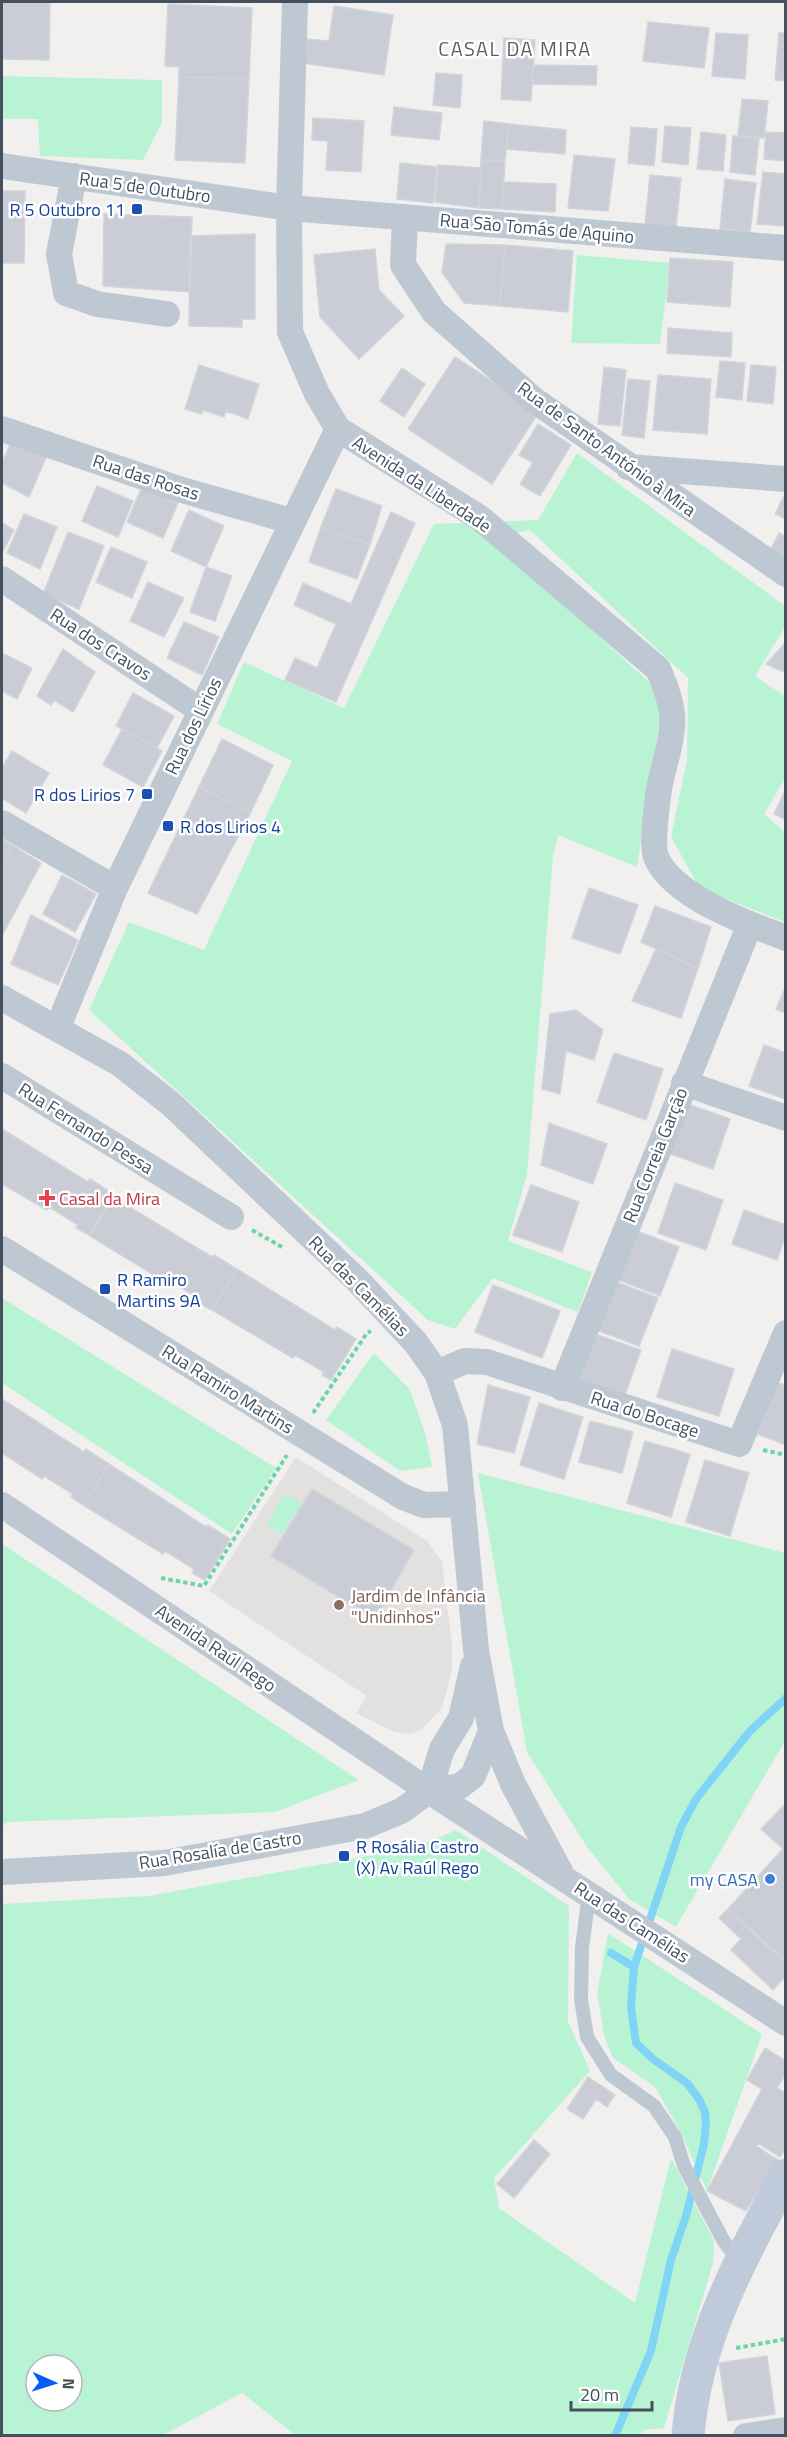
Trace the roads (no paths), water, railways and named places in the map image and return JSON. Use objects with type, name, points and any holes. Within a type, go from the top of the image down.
[{"type":"main road","points":[[688,2436],[703,2354],[716,2315],[740,2262],[786,2175]]},
{"type":"street","name":"Avenida da Liberdade","points":[[295,2],[289,208],[290,332],[317,394],[338,429],[480,518],[658,669],[672,701],[673,733],[657,796],[656,856],[672,880],[750,924],[786,938]]},
{"type":"street","name":"Rua 5 de Outubro","points":[[2,166],[289,208]]},
{"type":"street","points":[[74,176],[59,254],[66,293],[97,304],[167,314]]},
{"type":"street","name":"Rua São Tomás de Aquino","points":[[289,208],[786,248]]},
{"type":"street","name":"Rua de Santo António à Mira","points":[[405,217],[402,265],[434,312],[534,400],[786,574]]},
{"type":"street","name":"Rua das Rosas","points":[[2,429],[182,490],[291,521]]},
{"type":"street","name":"Rua dos Lírios","points":[[58,1027],[115,888],[291,521],[338,429]]},
{"type":"street","points":[[628,466],[786,479]]},
{"type":"street","name":"Rua dos Cravos","points":[[2,579],[201,710]]},
{"type":"street","points":[[2,823],[115,888]]},
{"type":"street","name":"Rua Correia Garção","points":[[562,1388],[750,924]]},
{"type":"street","name":"Rua das Camélias","points":[[2,998],[58,1027],[120,1064],[171,1104],[356,1279],[416,1343],[437,1373],[455,1425],[476,1650],[491,1731],[513,1784],[563,1877],[786,2023]]},
{"type":"street","name":"Rua Fernando Pessa","points":[[2,1076],[231,1217]]},
{"type":"street","points":[[684,1083],[786,1118]]},
{"type":"street","name":"Rua Ramiro Martins","points":[[2,1249],[403,1497],[424,1505],[463,1504]]},
{"type":"street","name":"Rua do Bocage","points":[[437,1373],[465,1361],[477,1360],[739,1444],[786,1333]]},
{"type":"street","name":"Avenida Raúl Rego","points":[[2,1505],[429,1791],[563,1877]]},
{"type":"street","name":"Rua das Camélias","points":[[429,1791],[442,1749],[461,1718],[476,1650]]},
{"type":"street","points":[[429,1791],[460,1786],[473,1776],[491,1731]]},
{"type":"street","name":"Rua Rosalía de Castro","points":[[2,1872],[164,1863],[365,1826],[401,1811],[429,1791]]},
{"type":"street","points":[[746,2436],[786,2430]]},
{"type":"lane","points":[[589,1894],[582,1948],[581,1999],[587,2037],[611,2075],[654,2106],[675,2137],[684,2166],[723,2240],[740,2262]]},
{"type":"waterway","points":[[615,2436],[651,2351],[671,2260],[686,2216],[704,2144],[706,2123],[705,2112],[699,2099],[687,2083],[653,2059],[636,2043],[631,2007],[634,1967],[681,1827],[696,1799],[750,1731],[786,1698]]},
{"type":"waterway","points":[[611,1953],[634,1967]]},
{"type":"place","name":"R 5 Outubro 11","points":[[137,209]]},
{"type":"place","name":"R dos Lirios 7","points":[[147,794]]},
{"type":"place","name":"R dos Lirios 4","points":[[168,826]]},
{"type":"place","name":"Casal da Mira","points":[[47,1198]]},
{"type":"place","name":"R Ramiro Martins 9A","points":[[105,1289]]},
{"type":"place","name":"Jardim de Infância \"Unidinhos\"","points":[[339,1605]]},
{"type":"place","name":"R Rosália Castro (X) Av Raúl Rego","points":[[344,1856]]},
{"type":"place","name":"my CASA","points":[[770,1879]]},
{"type":"district","name":"CASAL DA MIRA","points":[[515,48]]}]
